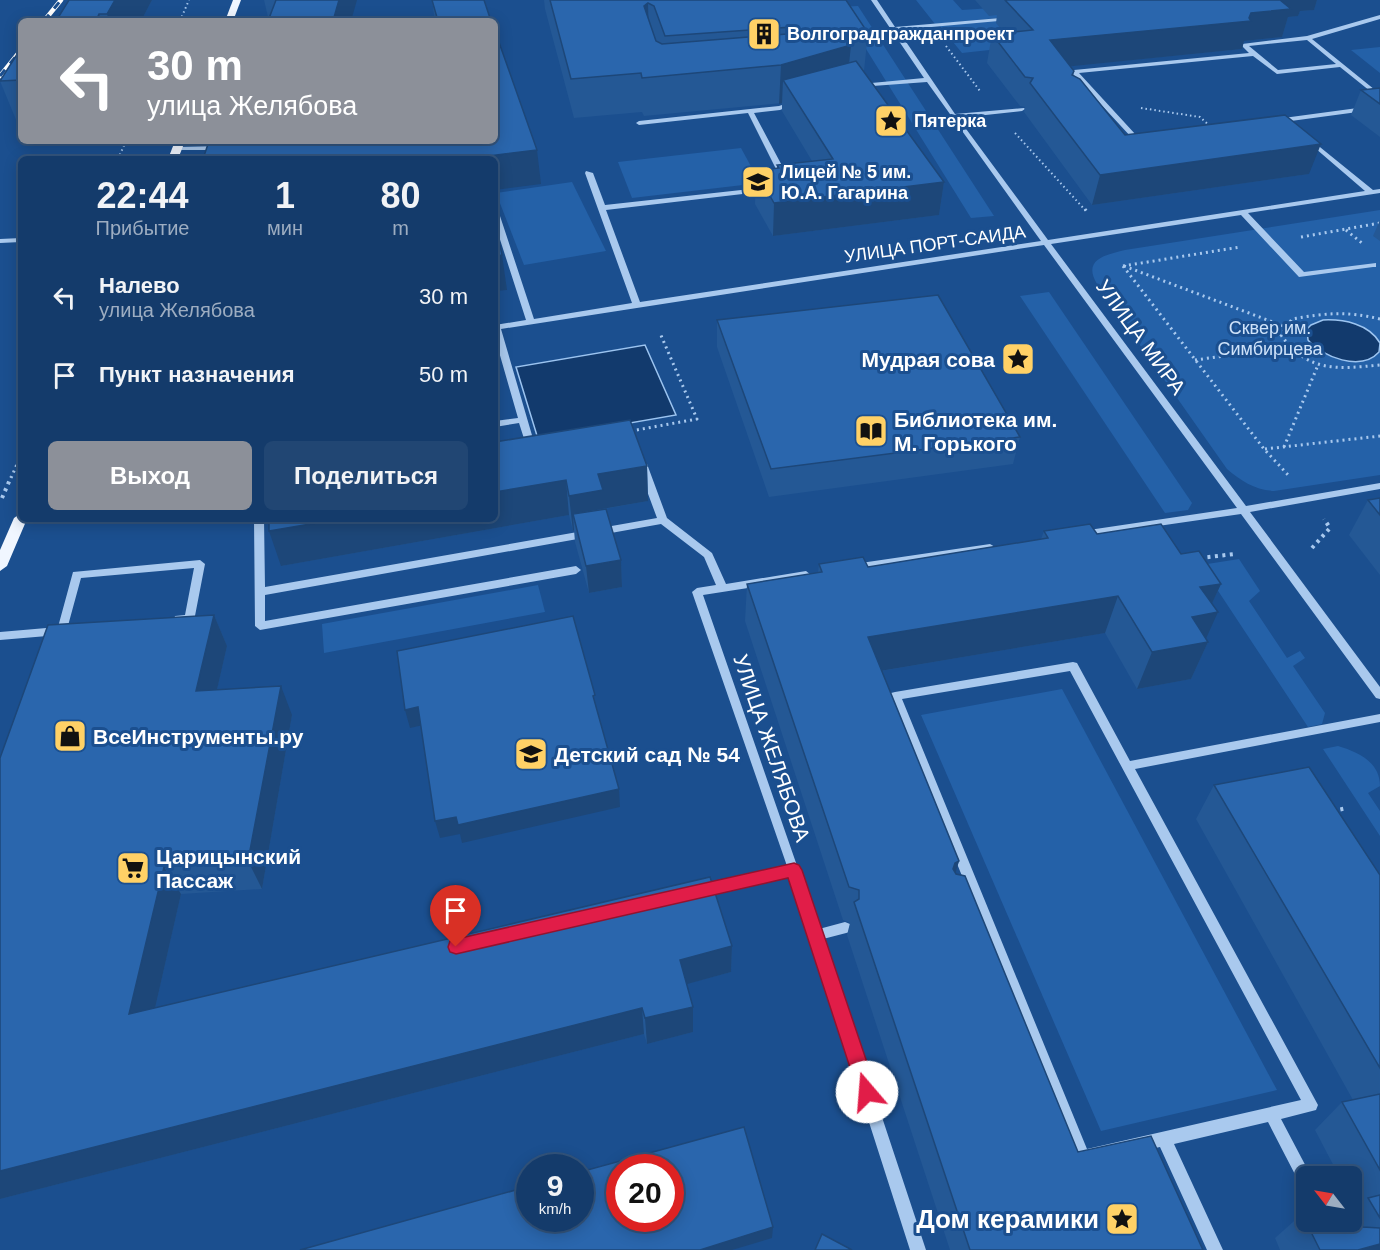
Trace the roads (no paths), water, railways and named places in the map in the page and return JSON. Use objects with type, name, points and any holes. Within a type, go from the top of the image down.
[{"type":"main road","points":[[230,18],[237,0]]},
{"type":"main road","points":[[0,566],[19,522]]},
{"type":"street","name":"УЛИЦА МИРА","points":[[874,0],[953,116],[1049,243],[1243,510],[1375,680],[1380,695]]},
{"type":"street","points":[[894,29],[1021,17]]},
{"type":"street","points":[[1341,65],[1277,72],[1244,45],[1308,38],[1380,17]]},
{"type":"street","points":[[1308,38],[1380,97]]},
{"type":"street","points":[[1156,134],[1134,137],[1074,72],[1254,54]]},
{"type":"street","points":[[857,87],[929,80]]},
{"type":"street","points":[[639,123],[780,108],[805,100]]},
{"type":"street","points":[[1091,102],[1101,101]]},
{"type":"street","points":[[1264,123],[1380,107]]},
{"type":"street","points":[[953,116],[1022,109]]},
{"type":"street","points":[[750,111],[789,187]]},
{"type":"street","points":[[1284,120],[1293,127]]},
{"type":"street","points":[[1301,134],[1371,192]]},
{"type":"street","points":[[177,150],[230,147]]},
{"type":"street","points":[[589,173],[637,305]]},
{"type":"street","points":[[602,208],[777,188]]},
{"type":"street","name":"УЛИЦА ПОРТ-САИДА","points":[[498,327],[1380,191]]},
{"type":"street","points":[[1243,212],[1302,275],[1373,265]]},
{"type":"street","points":[[498,222],[531,321]]},
{"type":"street","points":[[0,241],[18,240]]},
{"type":"street","points":[[498,334],[531,452],[542,446]]},
{"type":"street","points":[[498,424],[522,420]]},
{"type":"street","points":[[630,431],[663,520],[708,555],[723,587]]},
{"type":"street","points":[[1076,535],[1243,510],[1380,486]]},
{"type":"street","points":[[260,592],[663,520]]},
{"type":"street","points":[[259,522],[260,626],[576,570]]},
{"type":"street","points":[[840,570],[1005,545]]},
{"type":"street","points":[[0,636],[68,630],[77,575],[200,564],[190,618],[166,621]]},
{"type":"street","name":"УЛИЦА ЖЕЛЯБОВА","points":[[690,894],[794,870],[697,592],[817,573]]},
{"type":"street","points":[[1073,666],[1128,766],[1311,1105],[1083,1157],[895,696],[1073,666]]},
{"type":"street","points":[[1128,766],[1380,718]]},
{"type":"street","points":[[794,870],[918,1250]]},
{"type":"street","points":[[960,900],[977,896]]},
{"type":"street","points":[[817,935],[845,928]]},
{"type":"street","points":[[1271,1114],[1298,1166]]},
{"type":"street","points":[[1164,1139],[1215,1250]]},
{"type":"railway","points":[[46,18],[61,0]]},
{"type":"railway","points":[[0,76],[18,54]]},
{"type":"place","name":"Волгоградгражданпроект","points":[[764,34]]},
{"type":"place","name":"Пятерка","points":[[891,121]]},
{"type":"place","name":"Лицей № 5 им. Ю.А. Гагарина","points":[[758,182]]},
{"type":"place","name":"Мудрая сова","points":[[1018,359]]},
{"type":"place","name":"Библиотека им. М. Горького","points":[[871,431]]},
{"type":"place","name":"ВсеИнструменты.ру","points":[[70,736]]},
{"type":"place","name":"Детский сад № 54","points":[[531,754]]},
{"type":"place","name":"Царицынский Пассаж","points":[[133,868]]},
{"type":"place","name":"Дом керамики","points":[[1122,1219]]},
{"type":"park label","name":"Сквер им. Симбирцева","points":[[1270,338]]}]
